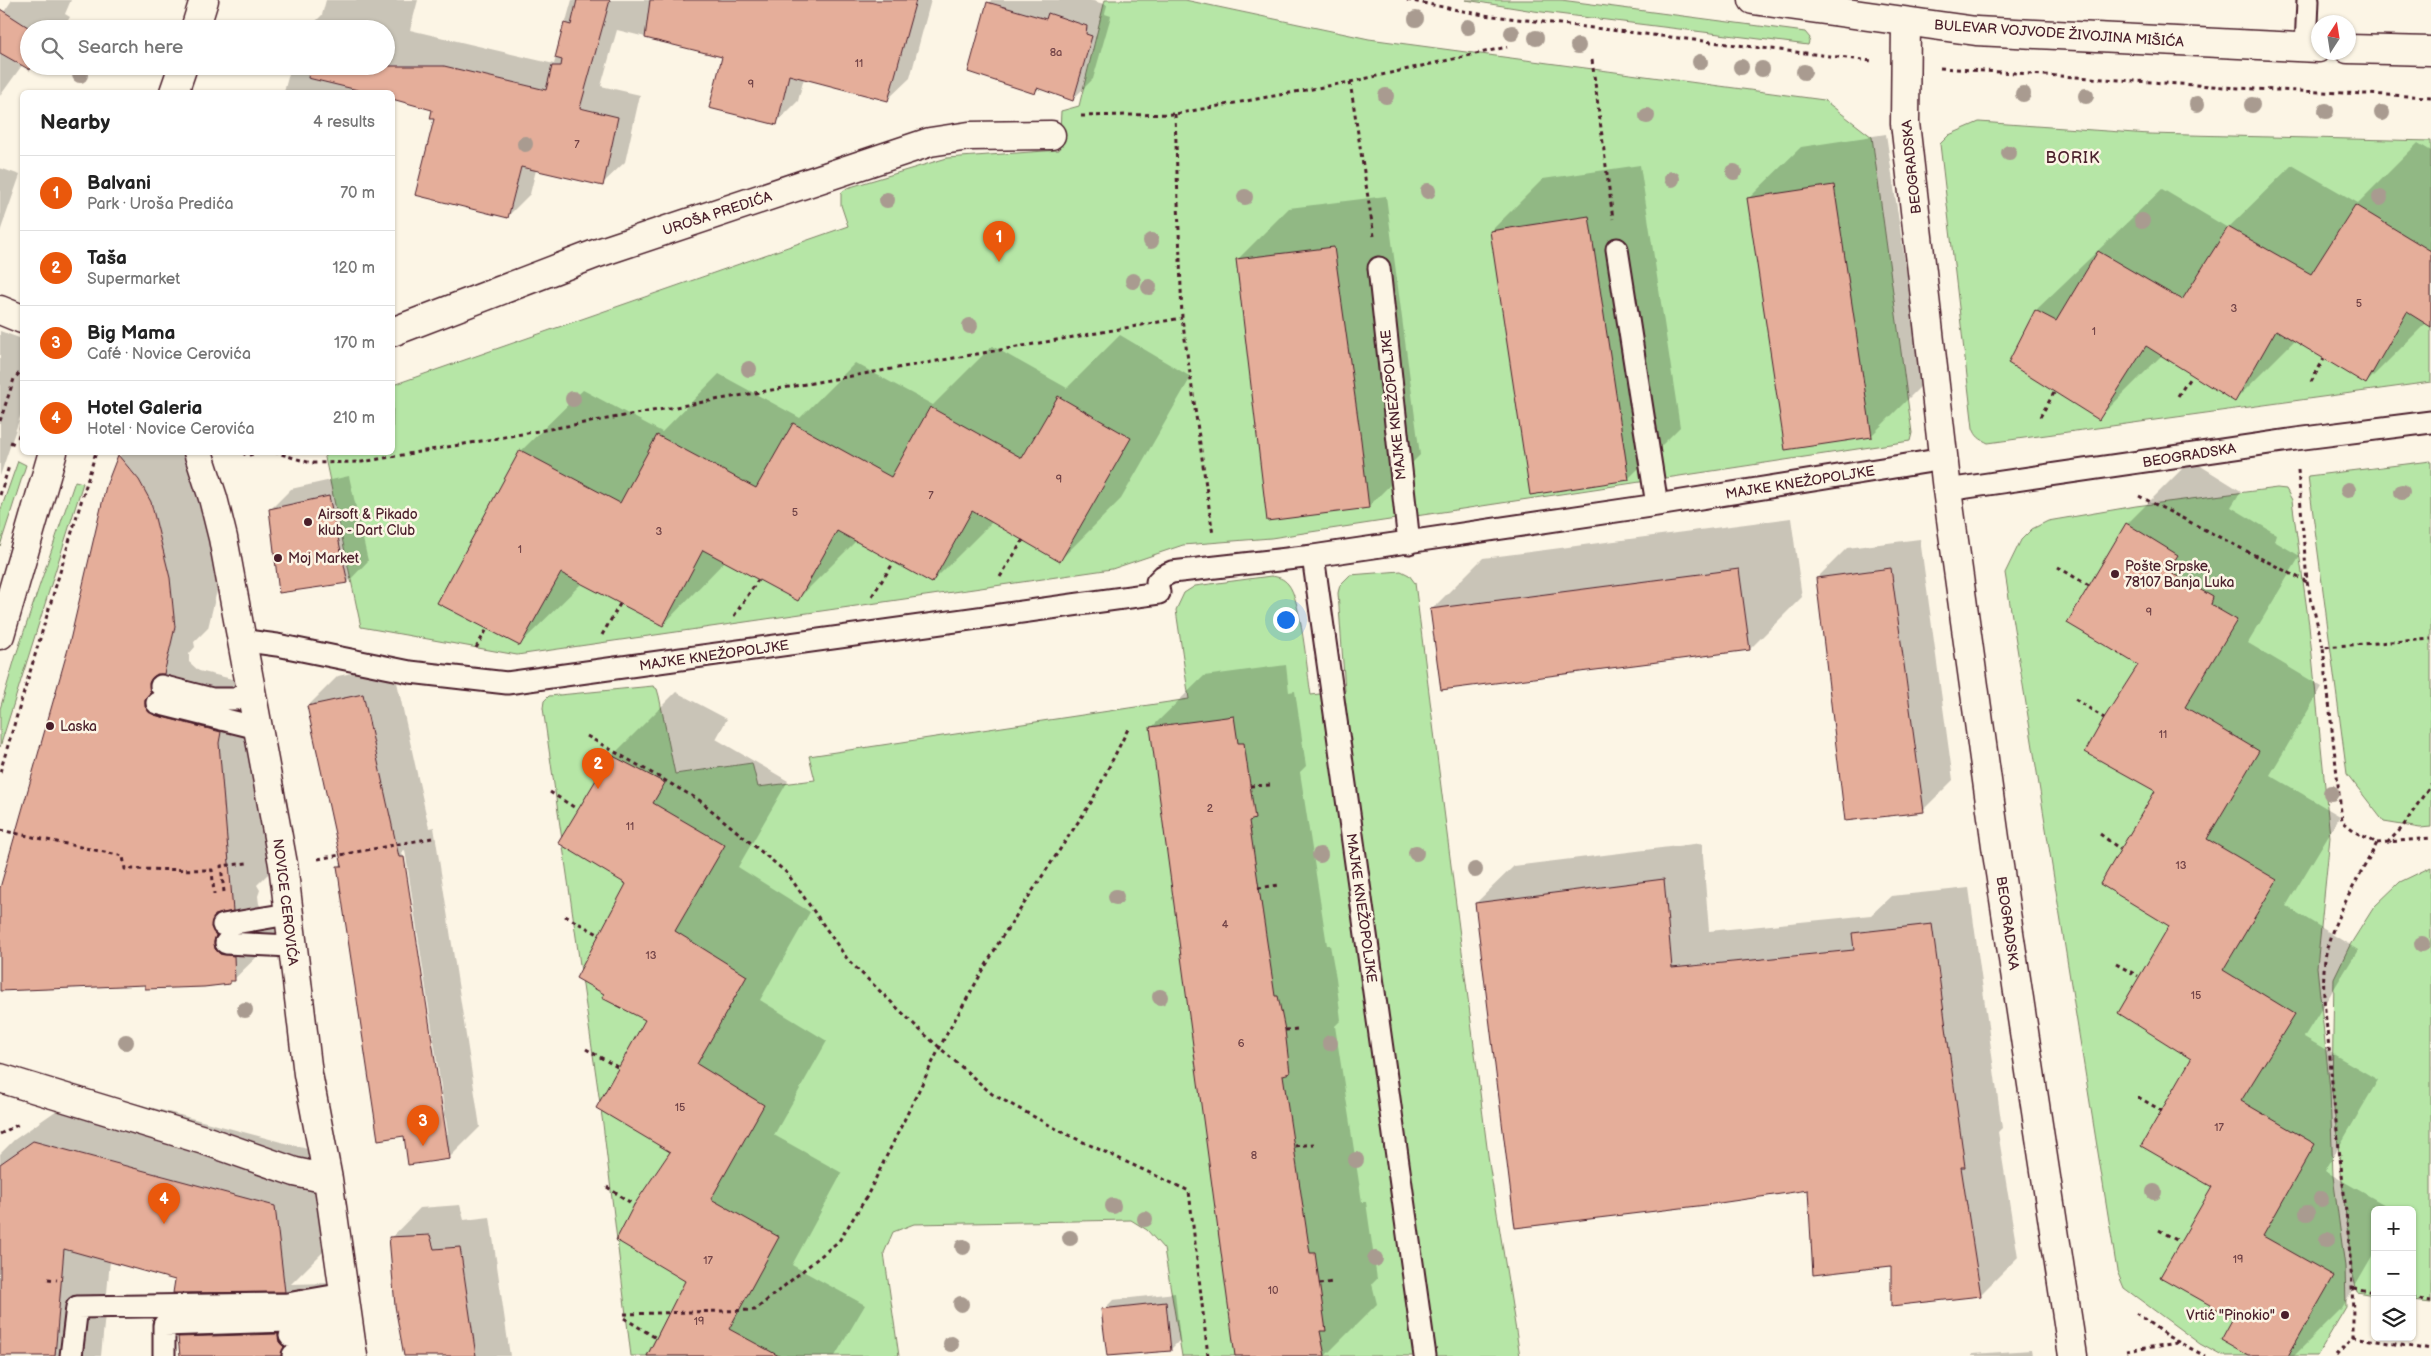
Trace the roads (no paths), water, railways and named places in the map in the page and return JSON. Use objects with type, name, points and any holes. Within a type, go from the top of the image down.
[{"type":"street","points":[[198,20],[204,0]]},
{"type":"street","name":"BULEVAR VOJVODE ŽIVOJINA MIŠIĆA","points":[[1754,0],[1976,31],[2311,48]]},
{"type":"street","name":"BEOGRADSKA","points":[[1906,22],[1905,123],[1947,490],[2004,902],[2073,1356]]},
{"type":"street","points":[[2356,49],[2431,51]]},
{"type":"street","points":[[175,90],[180,75]]},
{"type":"street","name":"UROŠA PREDIĆA","points":[[395,331],[598,253],[930,142],[969,136],[1051,135]]},
{"type":"street","points":[[0,310],[20,318]]},
{"type":"street","points":[[0,635],[52,455]]},
{"type":"street","name":"NOVICE CEROVIĆA","points":[[199,455],[213,498],[223,538],[240,640],[252,688],[283,864],[291,946],[308,1074],[328,1179],[349,1329]]},
{"type":"street","points":[[0,1078],[207,1141],[295,1172],[328,1179]]},
{"type":"lane","name":"BULEVAR VOJVODE ŽIVOJINA MIŠIĆA","points":[[2308,0],[2311,36]]},
{"type":"lane","points":[[1617,249],[1657,505]]},
{"type":"lane","name":"MAJKE KNEŽOPOLJKE","points":[[1378,268],[1409,542]]},
{"type":"lane","name":"BEOGRADSKA","points":[[1947,490],[2296,439],[2431,422]]},
{"type":"lane","name":"MAJKE KNEŽOPOLJKE","points":[[240,640],[277,645],[410,672],[507,683],[1159,593],[1158,582],[1163,576],[1172,572],[1313,556],[1409,542],[1944,459]]},
{"type":"lane","name":"MAJKE KNEŽOPOLJKE","points":[[1313,556],[1425,1356]]},
{"type":"lane","points":[[252,688],[236,699],[159,695],[258,728]]},
{"type":"lane","points":[[288,914],[224,934],[291,946]]},
{"type":"lane","points":[[71,1356],[77,1307],[286,1304],[349,1329]]},
{"type":"lane","points":[[164,1356],[164,1325],[288,1320],[349,1329]]},
{"type":"lane","points":[[291,1345],[349,1329]]},
{"type":"place","name":"Balvani","points":[[999,262]]},
{"type":"place","name":"Airsoft & Pikado klub - Dart Club","points":[[308,522]]},
{"type":"place","name":"Moj Market","points":[[278,558]]},
{"type":"place","name":"Pošte Srpske, 78107 Banja Luka","points":[[2115,574]]},
{"type":"place","name":"Laska","points":[[50,726]]},
{"type":"place","name":"Taša","points":[[598,789]]},
{"type":"place","name":"Big Mama","points":[[423,1146]]},
{"type":"place","name":"Hotel Galeria","points":[[164,1224]]},
{"type":"place","name":"Vrtić \"Pinokio\"","points":[[2285,1315]]},
{"type":"district","name":"BORIK","points":[[2073,157]]}]
